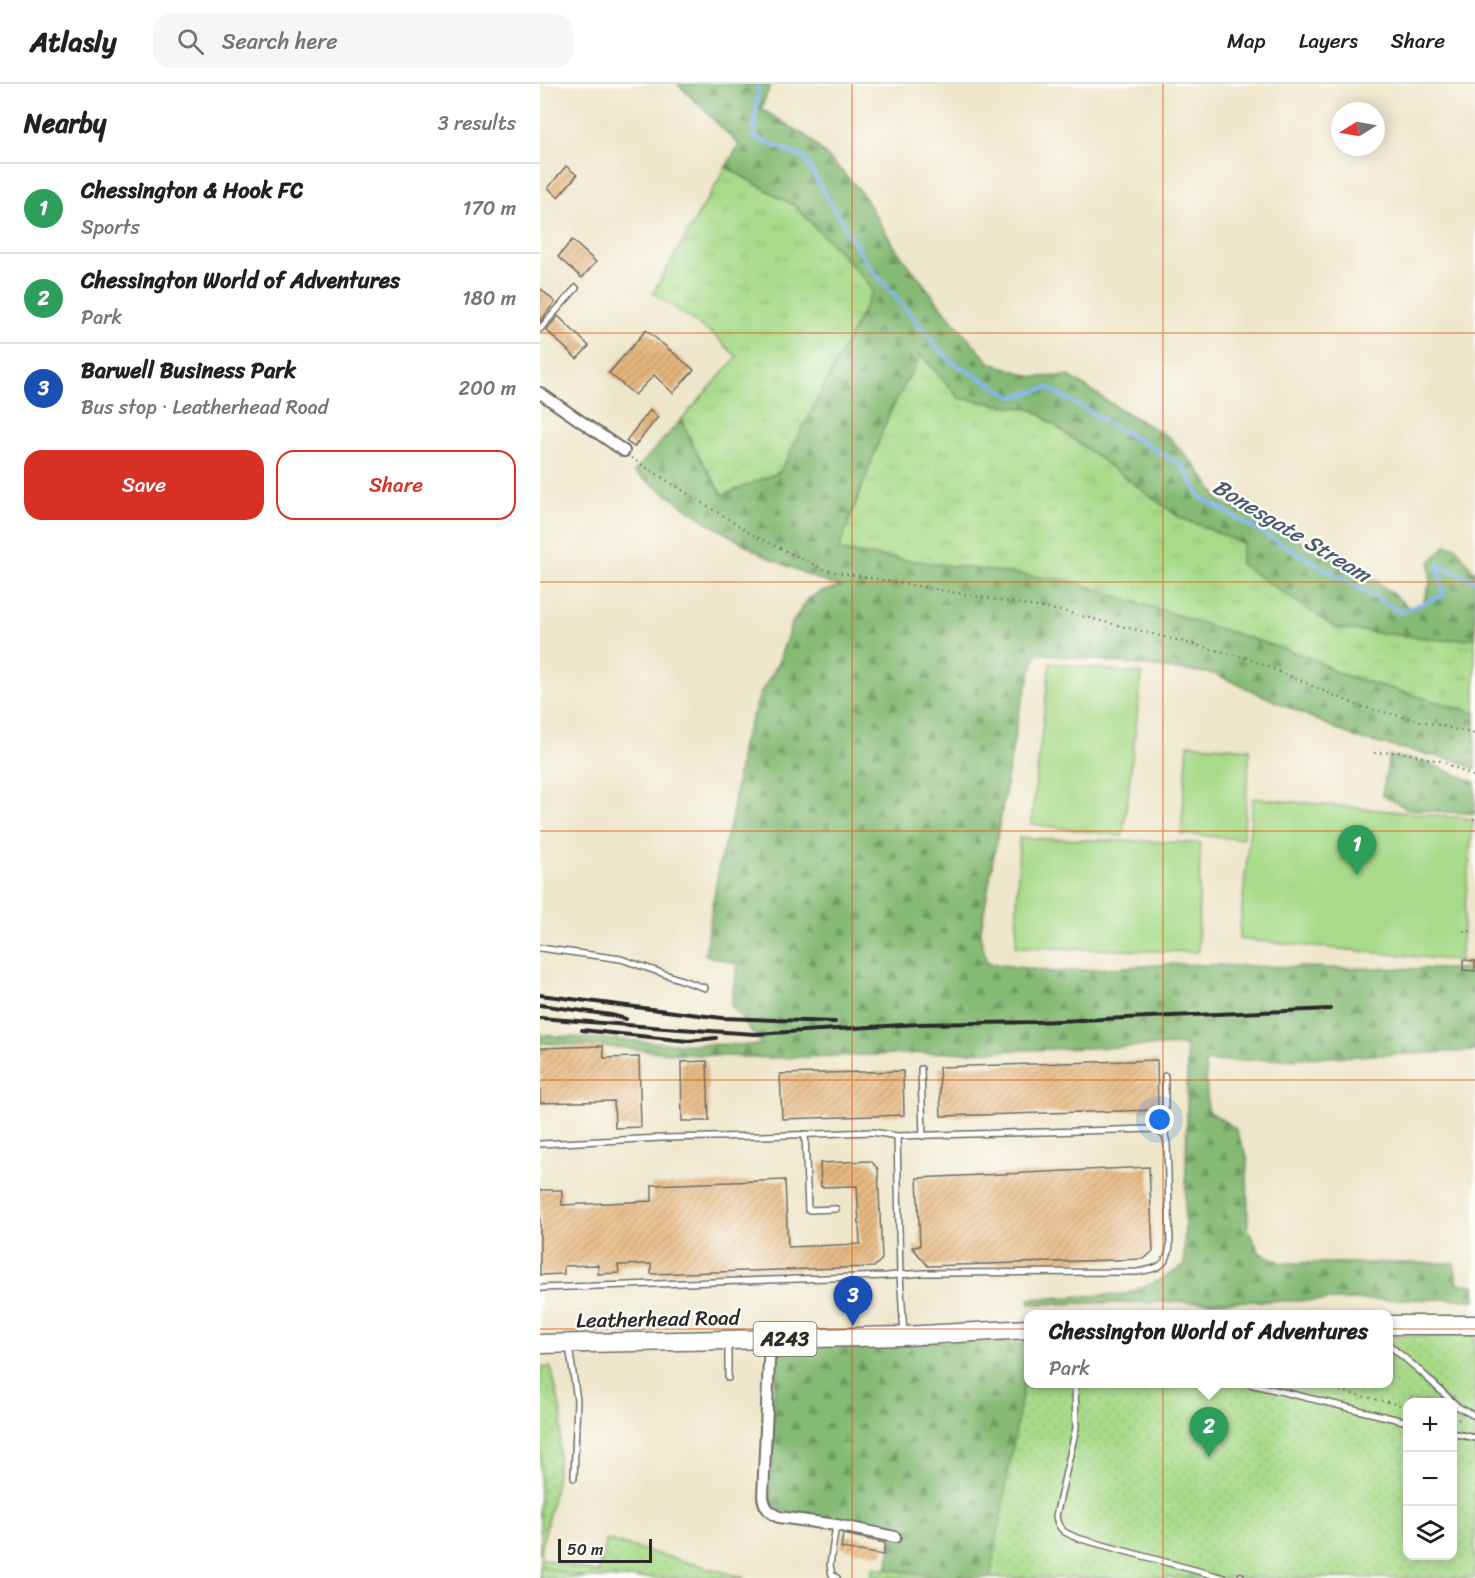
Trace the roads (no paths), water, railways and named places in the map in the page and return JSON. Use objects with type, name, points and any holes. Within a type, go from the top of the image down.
[{"type":"highway","points":[[1393,1326],[1475,1325]]},
{"type":"highway","name":"Leatherhead Road","points":[[540,1344],[904,1336],[1024,1329]]},
{"type":"street","points":[[540,393],[624,451]]},
{"type":"street","points":[[770,1339],[764,1502],[771,1514],[895,1537]]},
{"type":"lane","points":[[540,329],[576,288]]},
{"type":"lane","points":[[540,948],[621,958],[705,988]]},
{"type":"lane","points":[[921,1069],[923,1136]]},
{"type":"lane","points":[[540,1288],[923,1273],[1137,1272],[1158,1267],[1166,1261],[1170,1245],[1165,1076]]},
{"type":"lane","points":[[540,1144],[872,1132],[897,1136],[923,1136],[1151,1129],[1165,1136]]},
{"type":"lane","points":[[805,1134],[808,1210],[836,1209]]},
{"type":"lane","points":[[897,1136],[900,1275],[904,1336]]},
{"type":"lane","points":[[728,1340],[728,1378]]},
{"type":"lane","points":[[568,1344],[577,1400],[574,1478]]},
{"type":"lane","points":[[1393,1347],[1458,1407],[1475,1416]]},
{"type":"lane","points":[[1075,1388],[1076,1428],[1056,1516],[1061,1531],[1107,1544],[1119,1550],[1212,1572],[1224,1578]]},
{"type":"lane","points":[[1269,1388],[1403,1421]]},
{"type":"lane","points":[[1457,1434],[1475,1438]]},
{"type":"lane","points":[[836,1525],[830,1565],[831,1575],[837,1578]]},
{"type":"lane","points":[[1119,1550],[1133,1550]]},
{"type":"waterway","name":"Bonesgate Stream","points":[[758,84],[754,137],[804,158],[866,262],[949,360],[1013,397],[1048,388],[1183,466],[1200,497],[1400,612],[1444,595],[1438,566],[1475,580]]},
{"type":"railway","points":[[540,995],[722,1018],[835,1022]]},
{"type":"railway","points":[[540,1005],[626,1019]]},
{"type":"railway","points":[[540,1018],[755,1034],[919,1024],[1036,1022],[1330,1009]]},
{"type":"railway","points":[[582,1030],[688,1041],[716,1038]]},
{"type":"place","name":"Chessington & Hook FC","points":[[1357,875]]},
{"type":"place","name":"Barwell Business Park","points":[[853,1326]]},
{"type":"place","name":"Chessington World of Adventures","points":[[1209,1457]]}]
